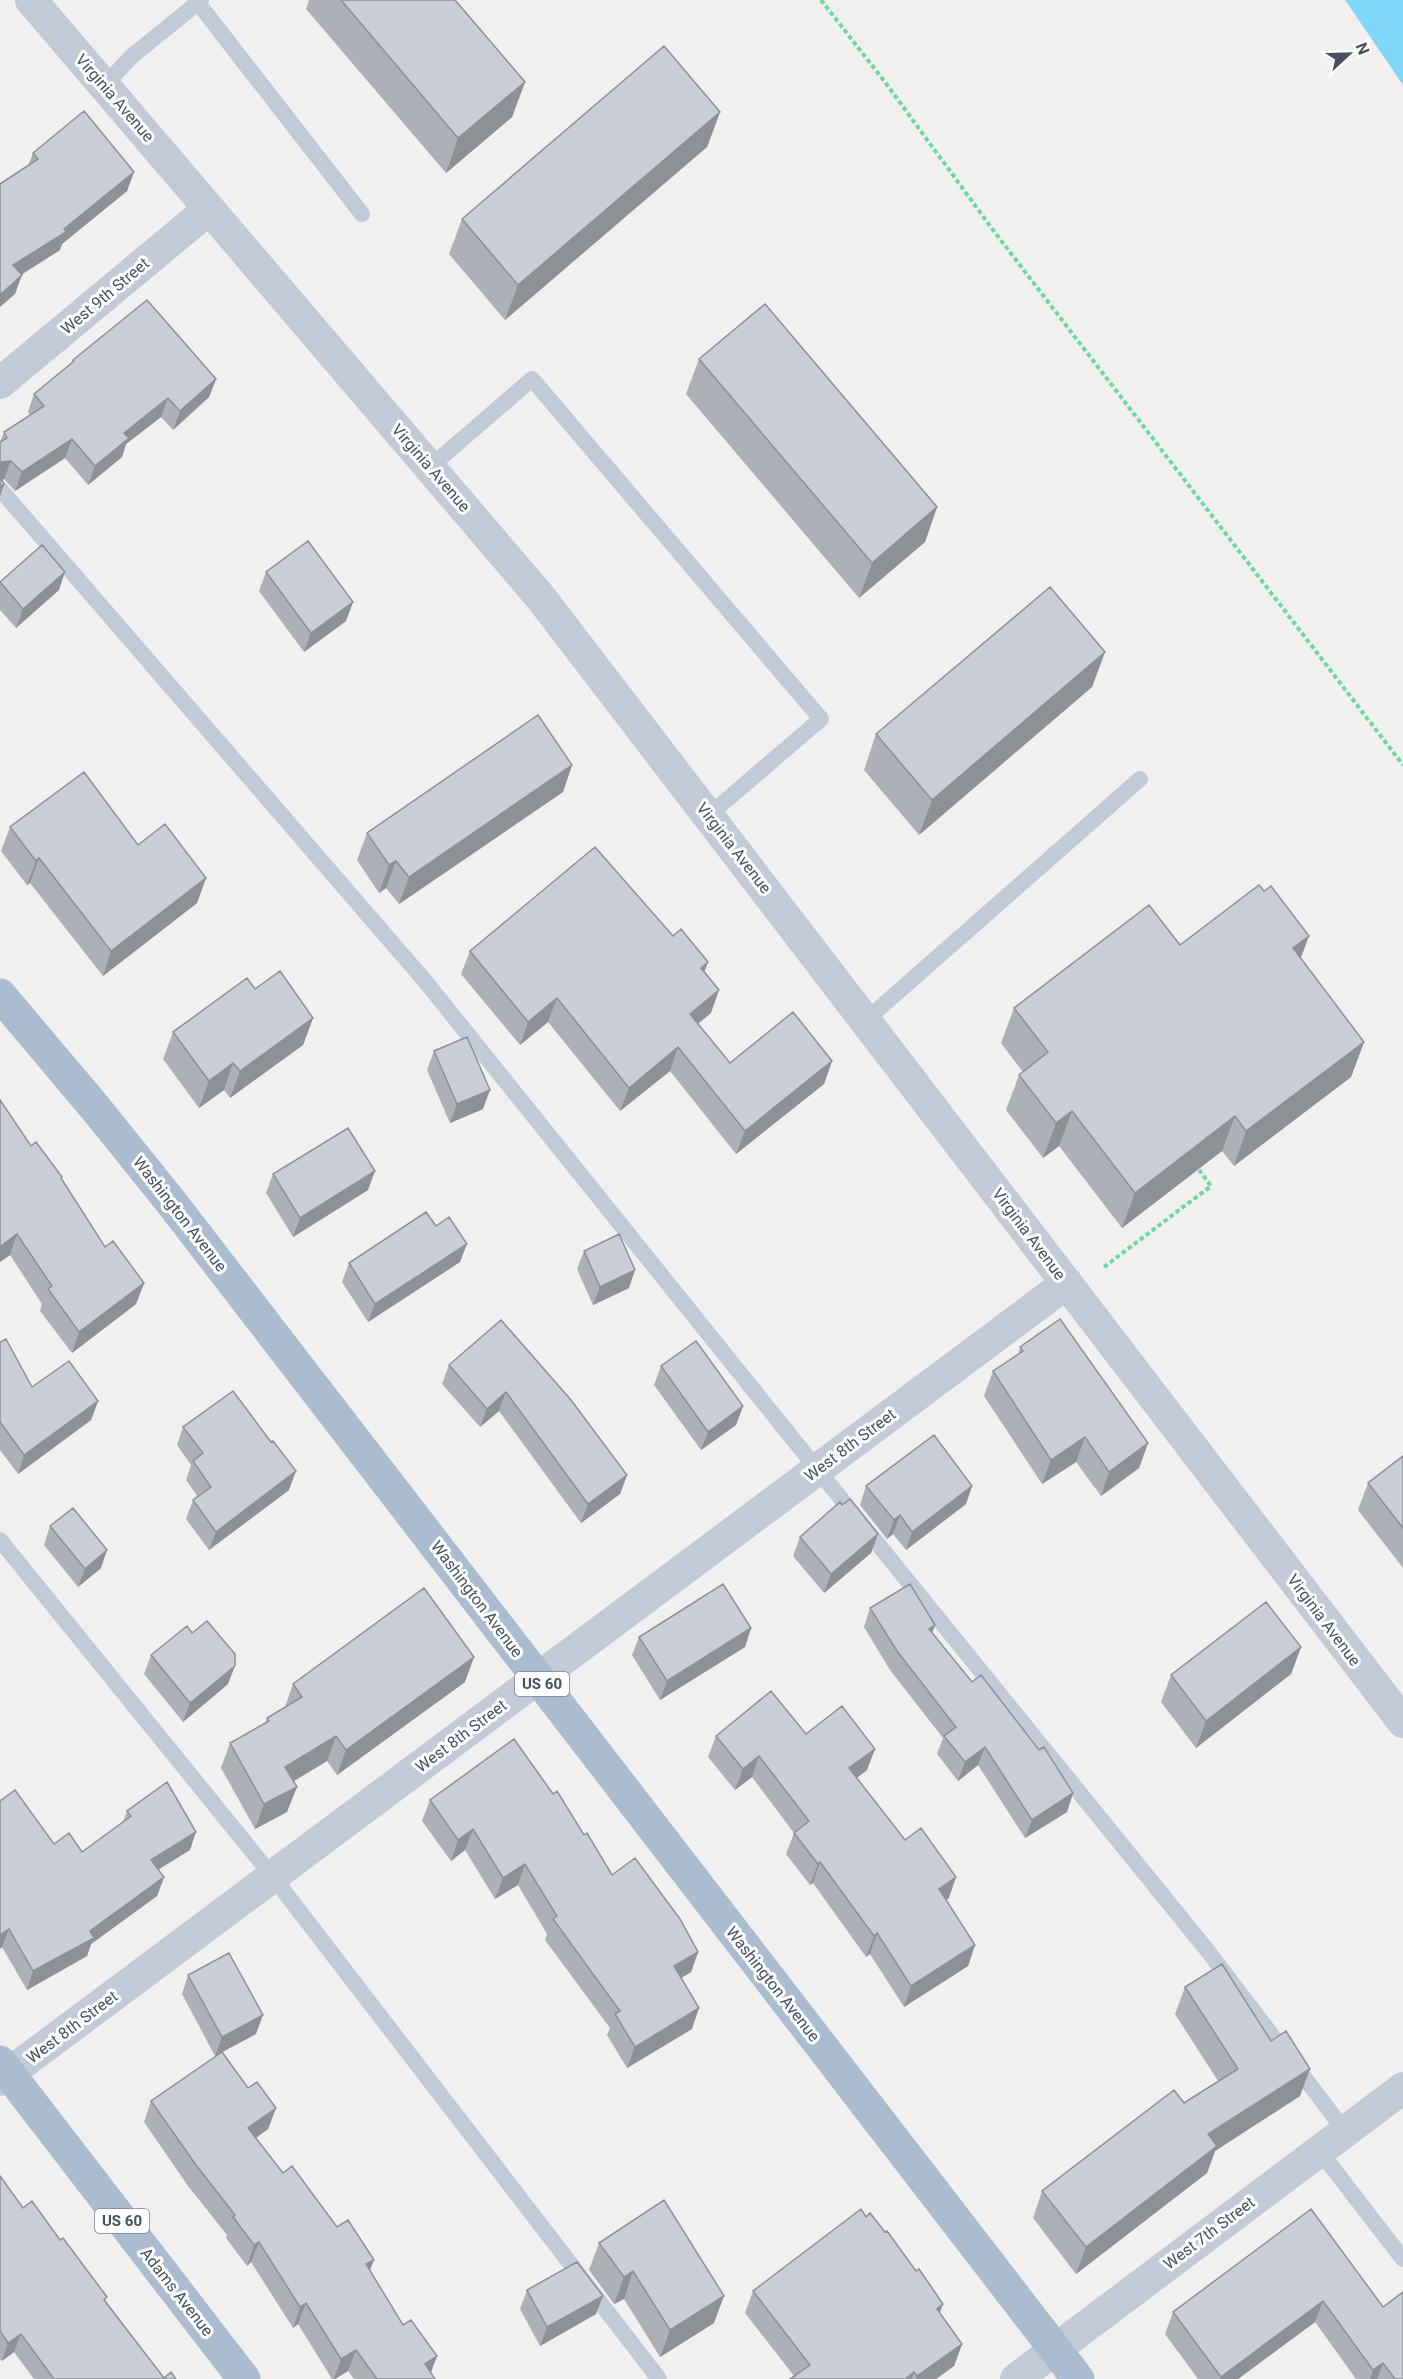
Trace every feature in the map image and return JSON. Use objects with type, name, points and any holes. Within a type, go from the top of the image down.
[{"type":"main road","name":"Washington Avenue","points":[[0,995],[171,1202],[1078,2379]]},
{"type":"main road","name":"Adams Avenue","points":[[3,2072],[244,2379]]},
{"type":"street","name":"Virginia Avenue","points":[[31,0],[541,598],[1403,1722]]},
{"type":"street","name":"West 9th Street","points":[[0,383],[210,209]]},
{"type":"street","name":"West 8th Street","points":[[3,2072],[273,1877],[1067,1283]]},
{"type":"street","name":"West 7th Street","points":[[1016,2379],[1403,2088]]},
{"type":"lane","points":[[105,86],[131,57],[199,2],[362,214]]},
{"type":"lane","points":[[430,467],[532,379],[821,719],[709,815]]},
{"type":"lane","points":[[0,489],[425,981],[1207,1950],[1345,2131]]},
{"type":"lane","points":[[866,1020],[1140,779]]},
{"type":"lane","points":[[0,1540],[273,1877],[659,2379]]},
{"type":"lane","points":[[1319,2150],[1403,2259]]},
{"type":"path","points":[[821,0],[885,82],[1000,239],[1403,765]]},
{"type":"path","points":[[1104,1267],[1211,1186],[1199,1170]]},
{"type":"water","points":[[1345,0],[1403,0],[1403,85]]},
{"type":"building","points":[[341,0],[455,0],[525,82],[458,138]]},
{"type":"building","points":[[664,46],[720,112],[518,285],[462,219]]},
{"type":"building","points":[[84,111],[134,172],[64,229],[66,232],[13,265],[22,275],[0,295],[0,184],[38,159],[33,153]]},
{"type":"building","points":[[147,300],[216,379],[180,411],[168,398],[124,433],[129,438],[95,466],[72,439],[22,472],[11,461],[0,462],[0,442],[7,438],[4,432],[44,406],[34,394]]},
{"type":"building","points":[[765,304],[937,507],[872,563],[699,359]]},
{"type":"building","points":[[308,541],[353,602],[311,633],[266,572]]},
{"type":"building","points":[[42,545],[65,572],[23,609],[0,582]]},
{"type":"building","points":[[1050,587],[1105,652],[932,800],[876,734]]},
{"type":"building","points":[[538,715],[572,765],[409,877],[396,861],[389,865],[367,833]]},
{"type":"building","points":[[84,772],[138,845],[165,824],[206,878],[111,951],[39,858],[36,861],[10,827]]},
{"type":"building","points":[[595,847],[673,936],[681,929],[708,962],[701,968],[719,990],[690,1014],[730,1063],[793,1012],[832,1061],[745,1131],[678,1047],[629,1088],[557,998],[528,1022],[470,951]]},
{"type":"building","points":[[1259,885],[1264,891],[1271,886],[1309,936],[1293,948],[1364,1042],[1246,1131],[1235,1116],[1135,1193],[1072,1111],[1056,1123],[1019,1075],[1048,1052],[1014,1008],[1149,905],[1180,945]]},
{"type":"building","points":[[280,971],[313,1018],[240,1071],[233,1063],[209,1081],[173,1032],[247,978],[255,989]]},
{"type":"building","points":[[467,1037],[490,1090],[457,1104],[434,1051]]},
{"type":"building","points":[[0,1100],[31,1146],[36,1142],[62,1177],[105,1247],[113,1241],[144,1283],[79,1332],[48,1289],[52,1286],[17,1234],[0,1247]]},
{"type":"building","points":[[348,1128],[375,1171],[300,1218],[273,1174]]},
{"type":"building","points":[[426,1212],[436,1226],[449,1217],[467,1244],[375,1304],[349,1263]]},
{"type":"building","points":[[619,1234],[635,1270],[600,1287],[584,1251]]},
{"type":"building","points":[[1060,1319],[1148,1443],[1109,1472],[1085,1437],[1051,1460],[993,1371],[1023,1351],[1020,1347]]},
{"type":"building","points":[[501,1320],[571,1400],[627,1475],[588,1504],[506,1392],[487,1409],[449,1365]]},
{"type":"building","points":[[6,1339],[32,1387],[69,1361],[98,1401],[24,1455],[0,1422],[0,1342]]},
{"type":"building","points":[[696,1341],[743,1406],[708,1432],[661,1366]]},
{"type":"building","points":[[233,1391],[296,1471],[216,1532],[193,1500],[211,1487],[193,1461],[203,1453],[183,1427]]},
{"type":"building","points":[[934,1435],[972,1486],[912,1532],[900,1515],[894,1520],[866,1486]]},
{"type":"building","points":[[1403,1456],[1403,1528],[1368,1483]]},
{"type":"building","points":[[850,1499],[878,1534],[831,1574],[800,1537],[840,1502],[842,1505]]},
{"type":"building","points":[[73,1508],[107,1550],[85,1569],[50,1526]]},
{"type":"building","points":[[723,1584],[751,1628],[667,1681],[639,1637]]},
{"type":"building","points":[[910,1584],[935,1625],[929,1629],[972,1682],[981,1675],[1039,1750],[1044,1747],[1073,1793],[1032,1820],[985,1747],[965,1762],[944,1736],[956,1727],[897,1651],[870,1608]]},
{"type":"building","points":[[424,1588],[474,1657],[346,1750],[336,1736],[285,1767],[297,1787],[264,1804],[230,1743],[269,1721],[267,1718],[302,1697],[293,1684]]},
{"type":"building","points":[[1266,1602],[1301,1647],[1206,1721],[1171,1675]]},
{"type":"building","points":[[207,1621],[235,1654],[235,1666],[190,1703],[151,1655],[187,1626],[192,1633]]},
{"type":"building","points":[[771,1691],[806,1734],[842,1706],[875,1749],[849,1768],[905,1840],[921,1828],[956,1877],[939,1889],[975,1945],[911,1986],[877,1933],[874,1936],[820,1862],[818,1864],[794,1833],[809,1821],[759,1756],[743,1769],[716,1736]]},
{"type":"building","points":[[514,1739],[553,1794],[557,1791],[584,1835],[587,1833],[612,1875],[635,1858],[680,1919],[698,1952],[674,1966],[699,2008],[635,2047],[615,2014],[620,2011],[553,1919],[557,1916],[525,1864],[503,1878],[473,1829],[458,1840],[430,1800]]},
{"type":"building","points":[[167,1782],[196,1832],[151,1860],[164,1877],[90,1931],[94,1938],[33,1971],[9,1929],[0,1935],[0,1801],[15,1790],[54,1844],[69,1833],[82,1852],[131,1816],[127,1811]]},
{"type":"building","points":[[229,1953],[263,2015],[222,2037],[188,1975]]},
{"type":"building","points":[[1222,1964],[1271,2041],[1286,2031],[1310,2069],[1208,2134],[1217,2146],[1086,2247],[1042,2191],[1174,2090],[1184,2103],[1238,2069],[1185,1987]]},
{"type":"building","points":[[222,2052],[248,2088],[257,2082],[276,2108],[248,2128],[283,2173],[292,2166],[337,2227],[348,2220],[374,2260],[366,2264],[403,2325],[411,2320],[437,2356],[425,2364],[435,2379],[377,2379],[356,2350],[341,2359],[306,2303],[300,2307],[259,2242],[254,2245],[233,2217],[235,2215],[151,2101]]},
{"type":"building","points":[[0,2176],[23,2208],[32,2201],[60,2240],[63,2238],[107,2297],[104,2300],[164,2378],[171,2372],[176,2379],[54,2379],[21,2334],[8,2343],[0,2331]]},
{"type":"building","points":[[664,2200],[724,2296],[670,2330],[633,2271],[624,2277],[599,2243]]},
{"type":"building","points":[[861,2209],[866,2217],[870,2213],[885,2232],[887,2231],[916,2271],[919,2269],[943,2304],[937,2309],[962,2344],[917,2376],[914,2372],[905,2379],[790,2379],[810,2365],[753,2291]]},
{"type":"building","points":[[1311,2209],[1383,2307],[1403,2292],[1403,2379],[1395,2379],[1383,2363],[1373,2370],[1323,2301],[1221,2377],[1173,2312]]},
{"type":"building","points":[[577,2262],[603,2296],[547,2327],[527,2290]]}]
